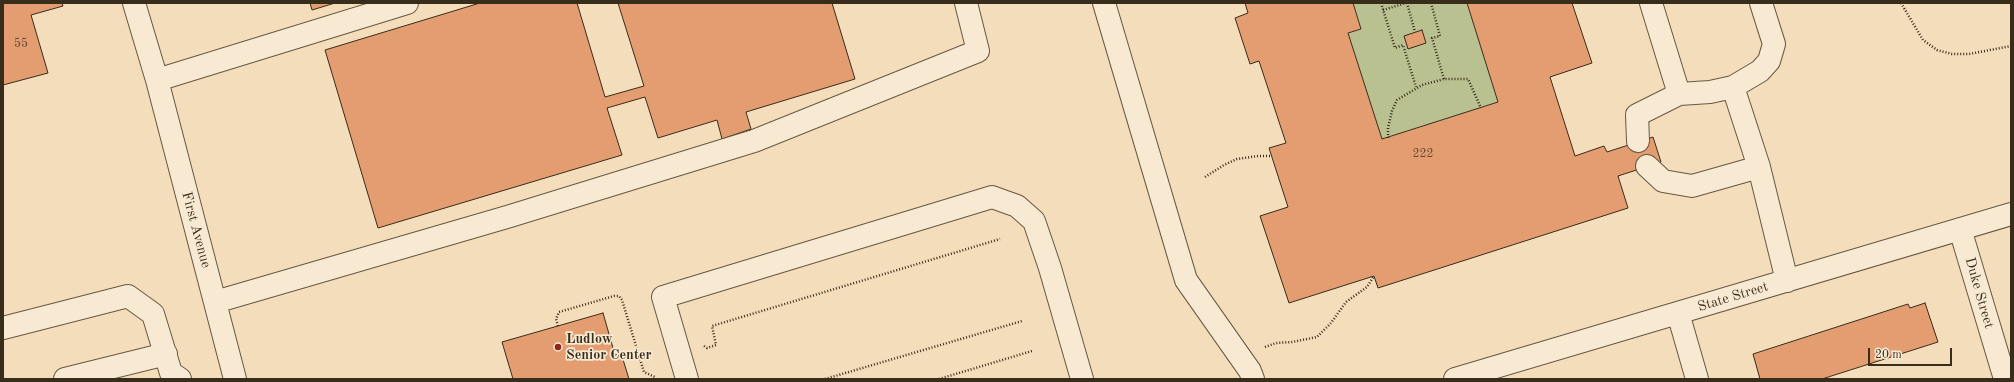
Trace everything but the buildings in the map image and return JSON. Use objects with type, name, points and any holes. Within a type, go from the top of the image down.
[{"type":"street","name":"First Avenue","points":[[134,3],[157,80],[235,379]]},
{"type":"street","points":[[157,80],[407,3]]},
{"type":"street","points":[[215,302],[507,216],[762,138],[978,51],[966,3]]},
{"type":"street","points":[[1104,3],[1186,280],[1250,371],[1253,379]]},
{"type":"street","points":[[1651,3],[1679,94]]},
{"type":"street","points":[[1638,142],[1637,115],[1679,94],[1710,92],[1733,87],[1760,71],[1769,61],[1774,44],[1761,3]]},
{"type":"street","points":[[1733,87],[1759,167],[1787,281]]},
{"type":"street","points":[[1647,166],[1663,181],[1692,186],[1759,167]]},
{"type":"street","points":[[686,378],[663,297],[992,197],[1017,206],[1034,221],[1050,268],[1082,379]]},
{"type":"street","name":"State Street","points":[[1455,379],[2011,214]]},
{"type":"street","name":"Duke Street","points":[[1960,229],[2005,379]]},
{"type":"street","points":[[3,328],[128,296],[153,314],[172,373],[180,379]]},
{"type":"street","points":[[1678,313],[1697,379]]},
{"type":"street","points":[[65,379],[166,354]]},
{"type":"path","points":[[1381,3],[1395,48],[1403,45],[1416,87]]},
{"type":"path","points":[[1383,10],[1406,3],[1415,32]]},
{"type":"path","points":[[1431,3],[1440,36],[1432,38],[1444,79]]},
{"type":"path","points":[[1901,3],[1923,40],[1937,50],[1952,54],[1969,54],[2011,46]]},
{"type":"path","points":[[1388,138],[1388,128],[1394,105],[1397,100],[1416,87],[1444,79],[1468,79],[1481,108]]},
{"type":"path","points":[[1206,177],[1224,165],[1237,159],[1271,156]]},
{"type":"path","points":[[707,348],[716,345],[712,326],[1000,239]]},
{"type":"path","points":[[1261,349],[1276,343],[1292,342],[1317,336],[1332,323],[1346,302],[1367,287],[1374,276]]},
{"type":"path","points":[[558,326],[556,319],[559,312],[614,296],[619,296],[622,300],[644,372],[655,377]]},
{"type":"path","points":[[825,379],[1022,321]]},
{"type":"path","points":[[939,379],[1032,351]]},
{"type":"green space","points":[[1353,3],[1467,3],[1498,102],[1382,139],[1348,33],[1361,29]]},
{"type":"place","name":"Ludlow Senior Center","points":[[558,347]]}]
